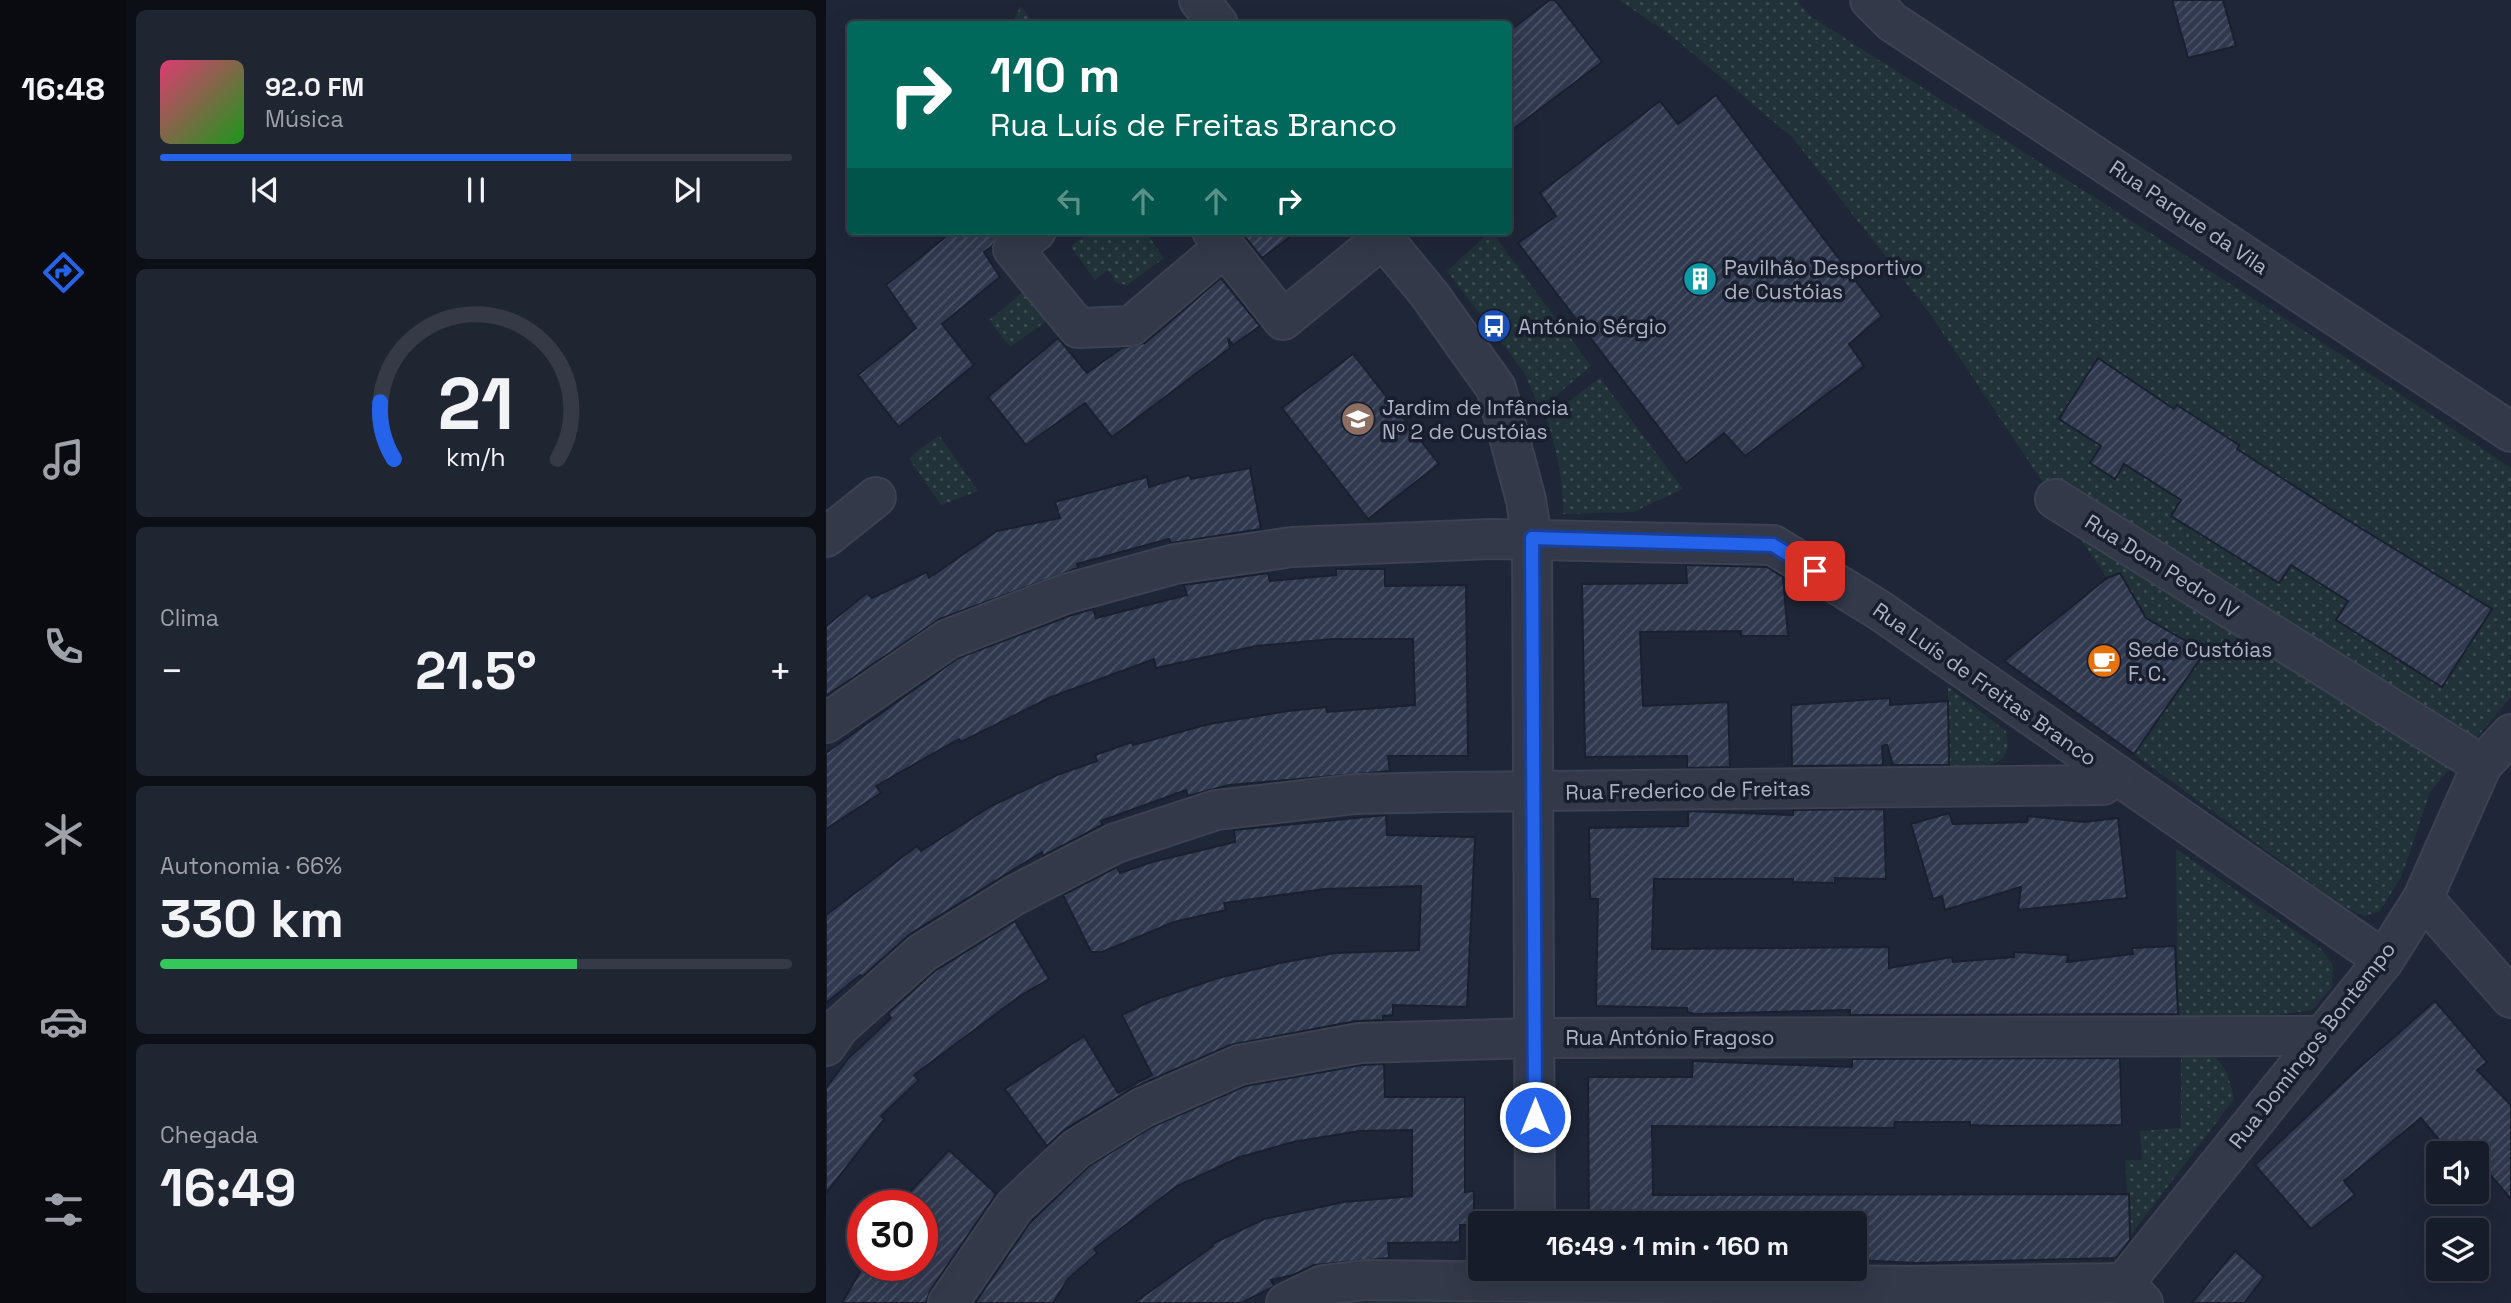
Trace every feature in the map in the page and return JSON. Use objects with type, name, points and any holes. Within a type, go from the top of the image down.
[{"type":"street","points":[[1199,0],[1216,21]]},
{"type":"street","name":"Rua Parque da Vila","points":[[1870,0],[1892,22],[2511,432]]},
{"type":"street","points":[[1031,235],[1013,248],[1078,328],[1131,326],[1218,239],[1283,320],[1380,235],[1429,294],[1496,388],[1526,500],[1532,538],[1535,1211]]},
{"type":"street","points":[[826,537],[876,496]]},
{"type":"street","name":"Rua Dom Pedro IV","points":[[2055,499],[2482,765]]},
{"type":"street","name":"Rua Luís de Freitas Branco","points":[[827,719],[948,639],[1065,594],[1175,564],[1292,547],[1532,538],[1773,545],[1879,610],[2384,960]]},
{"type":"street","name":"Rua Domingos Bontempo","points":[[2133,1293],[2321,1036],[2384,960],[2423,898],[2482,765],[2511,734]]},
{"type":"street","name":"Rua Frederico de Freitas","points":[[826,1046],[839,1027],[922,953],[1015,895],[1116,843],[1216,810],[1355,794],[2103,785],[2117,775]]},
{"type":"street","points":[[2423,898],[2511,998]]},
{"type":"street","name":"Rua António Fragoso","points":[[948,1303],[1014,1207],[1076,1149],[1142,1108],[1239,1065],[1360,1043],[1536,1038],[2321,1036]]},
{"type":"street","points":[[1286,1303],[1323,1284],[1366,1280],[1909,1295],[2133,1293]]},
{"type":"shaded area","points":[[1619,0],[1797,0],[1810,16],[2334,350],[2511,468],[2511,697],[2430,792],[2402,875],[2380,911],[2364,916],[2344,907],[2134,754],[2205,651],[2146,618],[2120,573],[2107,578],[1929,312],[1793,138],[1672,36]]},
{"type":"shaded area","points":[[1021,6],[1033,21],[1013,21]]},
{"type":"shaded area","points":[[1084,235],[1148,235],[1164,258],[1127,285],[1117,283],[1108,270],[1095,280],[1071,247]]},
{"type":"shaded area","points":[[1487,235],[1494,235],[1591,366],[1540,409],[1524,372],[1447,271]]},
{"type":"shaded area","points":[[1026,290],[1048,320],[1010,347],[989,320]]},
{"type":"shaded area","points":[[1600,378],[1683,489],[1633,512],[1563,514],[1559,465],[1547,418]]},
{"type":"shaded area","points":[[939,435],[978,491],[941,505],[909,458]]},
{"type":"shaded area","points":[[1948,687],[2006,731],[2008,745],[1999,761],[1982,766],[1949,767]]},
{"type":"shaded area","points":[[2176,849],[2321,949],[2333,965],[2332,987],[2312,1010],[2276,1015],[2178,1016]]},
{"type":"shaded area","points":[[2181,1047],[2203,1050],[2212,1055],[2224,1068],[2234,1099],[2130,1236],[2125,1160],[2142,1160],[2140,1131],[2181,1128]]},
{"type":"shaded area","points":[[1393,1300],[1489,1302],[1489,1303],[1355,1303]]},
{"type":"building","points":[[1550,0],[1555,0],[1602,62],[1512,130],[1512,29]]},
{"type":"building","points":[[2172,0],[2223,0],[2236,46],[2188,58]]},
{"type":"building","name":"Pavilhão Desportivo de Custóias","points":[[1716,95],[1882,316],[1849,344],[1864,366],[1745,456],[1724,433],[1686,463],[1518,243],[1556,216],[1540,193],[1660,101],[1678,124]]},
{"type":"building","points":[[948,235],[999,235],[992,246],[984,252],[1000,277],[942,324],[974,365],[899,427],[858,375],[916,328],[886,285]]},
{"type":"building","points":[[1243,235],[1293,235],[1262,258]]},
{"type":"building","points":[[1221,278],[1260,326],[1233,345],[1228,338],[1230,348],[1112,437],[1085,403],[1026,445],[988,397],[1058,338],[1087,373],[1122,348],[1145,343]]},
{"type":"building","points":[[1353,354],[1439,464],[1368,519],[1282,408]]},
{"type":"building","points":[[2098,358],[2174,409],[2177,405],[2239,445],[2237,449],[2492,609],[2442,687],[2336,620],[2348,601],[2291,565],[2279,583],[2171,516],[2181,500],[2124,464],[2115,479],[2090,463],[2101,446],[2059,419]]},
{"type":"building","points":[[1250,468],[1261,529],[1171,543],[1169,539],[1077,564],[1078,568],[940,619],[826,696],[826,626],[867,593],[872,598],[927,572],[929,578],[997,531],[1060,518],[1055,502],[1147,477],[1149,487],[1189,475],[1191,479]]},
{"type":"building","points":[[1686,565],[1767,567],[1783,577],[1788,636],[1741,636],[1741,631],[1640,632],[1643,706],[1728,702],[1730,767],[1687,768],[1687,756],[1585,757],[1582,584],[1687,583]]},
{"type":"building","points":[[1336,569],[1385,569],[1385,586],[1466,585],[1468,756],[1388,756],[1390,771],[1229,785],[1188,796],[1186,790],[1101,821],[1102,825],[1043,856],[1042,852],[910,934],[862,977],[860,975],[826,1003],[826,915],[917,846],[921,851],[991,806],[1057,775],[1097,761],[1095,755],[1132,742],[1133,745],[1209,724],[1288,711],[1326,707],[1327,712],[1415,705],[1413,639],[1333,639],[1256,646],[1156,668],[1154,659],[1051,697],[961,742],[959,739],[876,786],[881,793],[826,829],[826,753],[958,658],[1072,615],[1093,609],[1096,618],[1187,595],[1184,585],[1268,573],[1270,581],[1336,575]]},
{"type":"building","name":"Sede Custóias F. C.","points":[[2120,573],[2146,618],[2205,652],[2134,754],[2004,661],[2107,578]]},
{"type":"building","points":[[1890,698],[1890,705],[1948,701],[1949,765],[1893,765],[1887,745],[1882,746],[1883,765],[1792,766],[1791,705]]},
{"type":"building","points":[[1884,809],[1886,879],[1835,878],[1835,883],[1793,882],[1793,879],[1654,879],[1652,949],[1889,947],[1889,968],[1952,957],[1953,962],[2014,957],[2014,952],[2068,955],[2067,962],[2133,954],[2132,948],[2175,946],[2178,1014],[1850,1015],[1850,1010],[1695,1014],[1687,1012],[1687,1008],[1596,1006],[1598,899],[1590,899],[1589,828],[1688,826],[1688,811],[1793,815],[1793,810]]},
{"type":"building","points":[[1949,813],[1953,824],[2027,822],[2028,816],[2084,822],[2118,818],[2127,898],[2018,910],[2021,887],[1945,910],[1942,896],[1933,899],[1911,824]]},
{"type":"building","points":[[1386,815],[1387,835],[1475,837],[1467,1007],[1393,1005],[1393,1015],[1383,1016],[1383,1020],[1356,1021],[1230,1045],[1131,1089],[1064,1130],[1047,1146],[1005,1089],[1084,1036],[1118,1093],[1152,1075],[1122,1015],[1151,1001],[1218,978],[1285,962],[1335,953],[1419,950],[1421,886],[1325,889],[1224,903],[1226,910],[1174,922],[1102,952],[1091,952],[1063,895],[1117,867],[1120,873],[1152,862],[1235,842],[1234,830]]},
{"type":"building","points":[[1015,921],[1049,979],[1020,996],[914,1075],[919,1080],[881,1116],[884,1119],[826,1193],[826,1088],[848,1059],[891,1018],[888,1013],[935,971]]},
{"type":"building","points":[[2435,1001],[2487,1062],[2477,1070],[2511,1105],[2511,1199],[2489,1173],[2489,1141],[2440,1141],[2421,1118],[2344,1181],[2355,1195],[2311,1229],[2255,1165]]},
{"type":"building","points":[[2120,1058],[2122,1125],[1999,1126],[1970,1125],[1970,1122],[1895,1122],[1894,1128],[1652,1126],[1653,1195],[2129,1194],[2130,1240],[2116,1258],[1916,1263],[1867,1261],[1867,1211],[1589,1211],[1588,1077],[1692,1077],[1693,1061],[1852,1067],[1852,1059]]},
{"type":"building","points":[[1384,1064],[1385,1097],[1465,1097],[1465,1192],[1474,1191],[1474,1211],[1468,1211],[1468,1225],[1460,1225],[1460,1242],[1388,1243],[1389,1258],[1314,1265],[1293,1275],[1271,1280],[1274,1286],[1241,1303],[1134,1303],[1213,1246],[1212,1244],[1264,1219],[1344,1202],[1412,1196],[1412,1130],[1359,1131],[1293,1142],[1240,1157],[1177,1186],[1094,1249],[1097,1253],[1068,1279],[1053,1303],[975,1303],[1029,1224],[1089,1166],[1152,1127],[1245,1086],[1362,1065]]},
{"type":"building","points":[[949,1150],[996,1194],[938,1279],[938,1190],[912,1190]]},
{"type":"building","points":[[2235,1251],[2264,1277],[2244,1303],[2192,1303]]},
{"type":"building","points":[[855,1281],[937,1281],[926,1303],[842,1303]]},
{"type":"place","name":"Pavilhão Desportivo de Custóias","points":[[1700,279]]},
{"type":"place","name":"António Sérgio","points":[[1494,326]]},
{"type":"place","name":"Jardim de Infância Nº 2 de Custóias","points":[[1358,419]]},
{"type":"place","name":"Sede Custóias F. C.","points":[[2104,661]]},
{"type":"route","points":[[1535,1117],[1532,538],[1773,545],[1815,571]]}]
